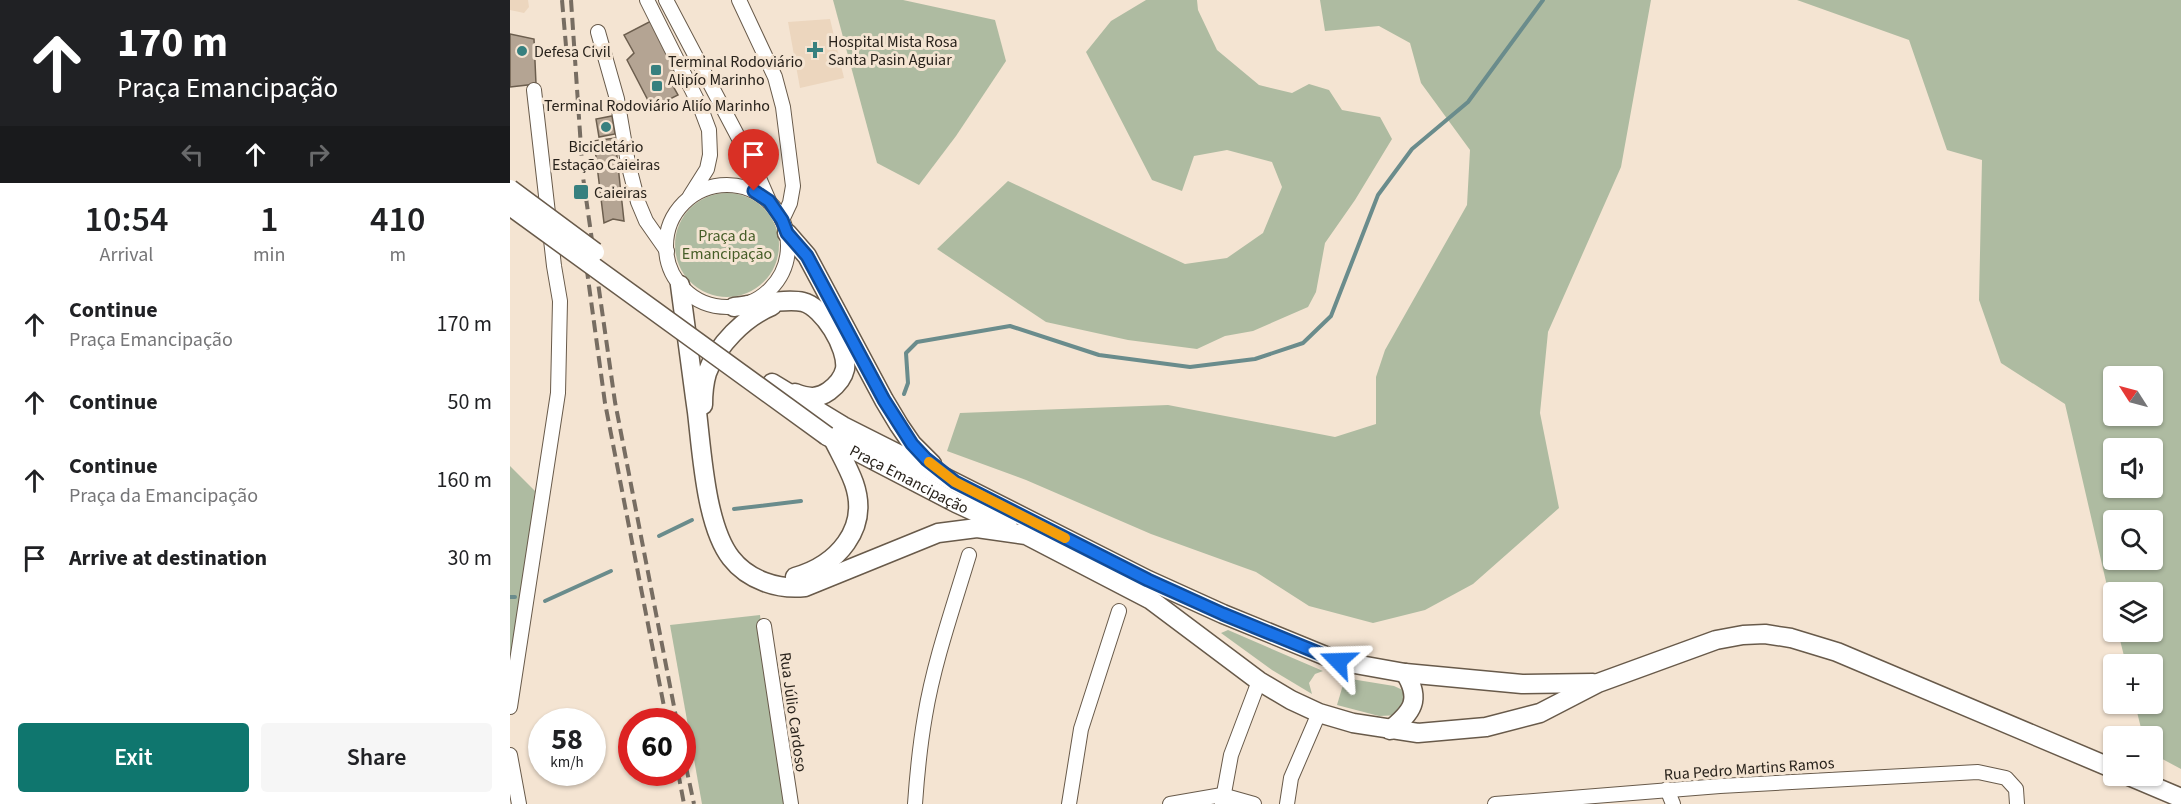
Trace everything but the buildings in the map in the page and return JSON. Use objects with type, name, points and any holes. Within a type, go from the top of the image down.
[{"type":"main road","points":[[510,189],[772,383],[814,398],[837,385],[845,368],[844,358],[834,333],[816,308],[801,301],[734,307]]},
{"type":"main road","name":"Praça Emancipação","points":[[510,206],[831,438],[956,503],[1032,530]]},
{"type":"main road","points":[[785,227],[807,256],[884,400],[912,444],[926,459],[955,482]]},
{"type":"main road","points":[[680,285],[712,514],[718,536],[732,559],[740,568],[753,576],[783,588],[805,587],[938,532],[977,528],[1032,530],[1223,614],[1338,661],[1406,673],[1522,684],[1598,683]]},
{"type":"main road","points":[[699,428],[707,372],[726,341],[765,304]]},
{"type":"main road","name":"Praça Emancipação","points":[[772,383],[828,418],[955,482],[1032,530]]},
{"type":"main road","points":[[764,580],[791,578],[811,573],[828,563],[842,550],[851,536],[856,521],[858,500],[854,483],[831,438]]},
{"type":"main road","points":[[1032,530],[1150,600],[1259,681],[1319,713],[1353,723],[1418,733],[1486,727],[1550,709],[1598,683],[1716,640],[1765,634],[1791,638],[1837,652],[2103,764]]},
{"type":"main road","points":[[1390,730],[1411,710],[1414,701],[1414,692],[1406,673]]},
{"type":"main road","points":[[2153,786],[2181,798]]},
{"type":"street","points":[[647,0],[700,106],[709,130],[710,155],[707,169],[688,200],[675,214],[668,232],[667,251],[671,269],[680,285],[695,298],[714,306],[734,307]]},
{"type":"street","points":[[666,0],[755,169],[769,201],[785,227]]},
{"type":"street","points":[[739,0],[775,77],[783,107],[793,186],[785,227],[788,254],[782,273],[765,304]]},
{"type":"street","points":[[598,32],[617,99],[628,163],[638,202],[646,221],[667,251]]},
{"type":"street","points":[[510,707],[558,393],[561,301],[554,266],[534,90]]},
{"type":"street","points":[[688,200],[702,190],[720,186],[737,186],[754,191],[769,201]]},
{"type":"street","points":[[915,804],[918,761],[927,704],[969,555]]},
{"type":"street","points":[[1069,804],[1081,729],[1119,611]]},
{"type":"street","name":"Rua Júlio Cardoso","points":[[764,626],[790,804]]},
{"type":"street","points":[[1222,800],[1231,755],[1259,681]]},
{"type":"street","points":[[1287,804],[1291,778],[1319,713]]},
{"type":"street","points":[[510,755],[519,804]]},
{"type":"street","name":"Rua Pedro Martins Ramos","points":[[1495,804],[1549,802],[1667,789],[1978,772],[2006,778],[2016,789],[2017,804]]},
{"type":"street","points":[[1667,789],[1672,804]]},
{"type":"street","points":[[1170,804],[1222,800],[1254,804]]},
{"type":"shaded area","points":[[510,0],[528,0],[529,7],[524,13],[510,10]]},
{"type":"shaded area","name":"Hospital Mista Rosa Santa Pasin Aguiar","points":[[830,19],[844,78],[800,88],[788,22]]},
{"type":"green space","points":[[833,0],[903,0],[995,20],[1006,61],[956,136],[919,185],[877,163]]},
{"type":"green space","points":[[1146,0],[1197,0],[1198,10],[1217,50],[1259,85],[1292,93],[1309,84],[1329,90],[1342,110],[1380,117],[1392,139],[1355,200],[1325,243],[1316,292],[1308,307],[1253,331],[1225,336],[1197,349],[1128,340],[1046,322],[937,249],[1008,181],[1185,264],[1227,258],[1263,233],[1282,187],[1272,162],[1227,150],[1194,156],[1182,191],[1152,180],[1086,52],[1111,21]]},
{"type":"green space","points":[[1320,0],[1651,0],[1621,167],[1548,332],[1540,413],[1559,508],[1473,584],[1425,610],[1373,623],[1309,606],[1256,572],[1151,534],[1026,480],[947,451],[960,413],[1168,405],[1335,437],[1376,424],[1376,377],[1385,350],[1467,205],[1470,150],[1421,83],[1410,43],[1379,26],[1325,31]]},
{"type":"green space","points":[[1797,0],[2181,0],[2181,769],[2163,759],[2163,726],[2140,726],[2138,714],[2163,714],[2163,654],[2124,654],[2120,642],[2163,642],[2163,582],[2106,582],[2103,570],[2163,570],[2163,510],[2103,510],[2103,569],[2065,404],[2001,363],[1979,300],[1982,160],[1947,150],[1909,40]]},
{"type":"green space","name":"Praça da Emancipação","points":[[727,193],[747,197],[764,208],[775,225],[779,245],[775,265],[764,282],[747,293],[727,297],[707,293],[690,282],[679,265],[675,245],[679,225],[690,208],[707,197]]},
{"type":"green space","points":[[510,466],[535,491],[510,691]]},
{"type":"green space","points":[[760,615],[784,804],[702,804],[696,770],[696,708],[685,708],[670,625]]},
{"type":"green space","points":[[1228,630],[1323,671],[1315,674],[1309,683],[1312,694],[1272,670],[1221,633]]},
{"type":"green space","points":[[1345,678],[1394,686],[1407,692],[1401,715],[1379,716],[1337,705]]},
{"type":"waterway","points":[[904,394],[908,383],[906,353],[917,342],[1010,326],[1099,355],[1190,367],[1255,359],[1303,343],[1331,316],[1378,195],[1412,149],[1468,102],[1543,0]]},
{"type":"waterway","points":[[734,509],[801,501]]},
{"type":"waterway","points":[[659,536],[692,520]]},
{"type":"waterway","points":[[545,601],[611,571]]},
{"type":"waterway","points":[[510,597],[515,597]]},
{"type":"railway","points":[[562,0],[566,46]]},
{"type":"railway","points":[[571,0],[583,177],[615,402],[674,708]]},
{"type":"railway","points":[[584,249],[605,403],[664,708]]},
{"type":"railway","points":[[681,786],[684,804]]},
{"type":"railway","points":[[690,786],[694,804]]},
{"type":"slow traffic","points":[[929,462],[955,482],[1065,538]]},
{"type":"place","name":"Hospital Mista Rosa Santa Pasin Aguiar","points":[[815,50]]},
{"type":"place","name":"Defesa Civil","points":[[522,51]]},
{"type":"place","name":"Terminal Rodoviário Alipío Marinho","points":[[656,70]]},
{"type":"place","name":"Terminal Rodoviário Aliío Marinho","points":[[657,86]]},
{"type":"place","name":"Bicicletário Estação Caieiras","points":[[606,127]]},
{"type":"place","name":"Caieiras","points":[[581,192]]},
{"type":"route","points":[[754,191],[769,201],[782,220],[787,233],[807,256],[884,400],[912,444],[926,459],[955,482],[1148,580],[1223,614],[1338,661]]}]
